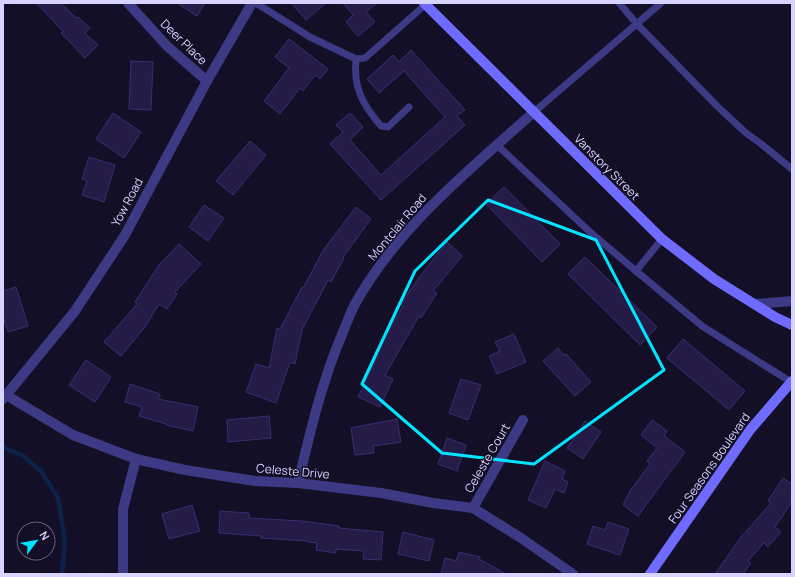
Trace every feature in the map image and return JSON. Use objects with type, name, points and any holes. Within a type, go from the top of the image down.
[{"type":"street","name":"Deer Place","points":[[128,3],[167,46],[207,82]]},
{"type":"street","name":"Yow Road","points":[[4,397],[75,311],[125,235],[207,82],[252,3]]},
{"type":"street","name":"Vanstory Street","points":[[425,4],[662,239],[714,279],[775,317],[792,325]]},
{"type":"street","name":"Montclair Road","points":[[298,483],[316,407],[334,352],[355,305],[388,254],[439,198],[534,112]]},
{"type":"street","points":[[755,304],[792,301]]},
{"type":"street","name":"Four Seasons Boulevard","points":[[650,574],[750,430],[792,381]]},
{"type":"street","name":"Celeste Drive","points":[[4,397],[73,435],[136,459],[185,470],[255,481],[298,483],[381,493],[433,503],[473,508],[521,538],[573,574]]},
{"type":"street","name":"Celeste Court","points":[[473,508],[523,420]]},
{"type":"street","points":[[123,574],[123,509],[136,459]]},
{"type":"lane","points":[[256,3],[310,37],[356,60],[365,58],[425,4]]},
{"type":"lane","points":[[619,3],[637,24],[718,108],[792,170]]},
{"type":"lane","points":[[534,112],[662,3]]},
{"type":"lane","points":[[356,60],[355,74],[357,85],[368,110],[380,126],[388,128],[409,107]]},
{"type":"lane","points":[[497,145],[590,232],[702,326],[792,381]]},
{"type":"lane","points":[[636,271],[662,239]]},
{"type":"highlighted area","points":[[488,200],[596,240],[664,370],[534,464],[442,453],[362,384],[415,271]]},
{"type":"building","points":[[36,3],[61,3],[76,18],[78,17],[90,28],[85,33],[98,45],[85,58],[61,33],[63,31]]},
{"type":"building","points":[[177,3],[205,3],[197,16]]},
{"type":"building","points":[[291,3],[326,3],[306,20]]},
{"type":"building","points":[[343,3],[377,3],[366,12],[375,22],[358,36],[346,22],[353,15]]},
{"type":"building","points":[[289,39],[328,69],[320,79],[315,75],[303,91],[300,88],[280,114],[264,101],[289,68],[275,57]]},
{"type":"building","points":[[411,50],[465,110],[457,116],[465,125],[381,200],[330,144],[343,132],[336,125],[350,113],[363,127],[350,140],[381,175],[445,117],[404,71],[379,93],[367,79],[393,55],[399,62]]},
{"type":"building","points":[[131,61],[153,62],[151,110],[129,109]]},
{"type":"building","points":[[113,113],[141,132],[124,158],[96,139]]},
{"type":"building","points":[[250,141],[266,155],[233,195],[216,181]]},
{"type":"building","points":[[89,157],[115,165],[104,202],[82,195],[87,181],[82,179]]},
{"type":"building","points":[[504,187],[560,244],[542,262],[486,204]]},
{"type":"building","points":[[204,205],[224,218],[208,241],[189,227]]},
{"type":"building","points":[[356,207],[371,219],[343,257],[344,258],[331,282],[328,280],[302,330],[295,364],[290,362],[276,403],[246,392],[256,364],[269,368],[277,328],[280,329],[324,249]]},
{"type":"building","points":[[447,242],[462,256],[433,291],[437,293],[421,318],[419,316],[385,375],[393,379],[380,407],[358,397],[378,355],[375,353],[403,306],[401,304],[417,280]]},
{"type":"building","points":[[179,244],[201,264],[175,292],[177,294],[167,309],[159,304],[145,327],[121,356],[104,342],[137,304],[135,302],[159,265]]},
{"type":"building","points":[[585,257],[657,327],[640,345],[568,274]]},
{"type":"building","points":[[16,287],[28,326],[8,332],[3,317],[3,291]]},
{"type":"building","points":[[514,334],[526,362],[497,374],[489,356],[500,351],[495,342]]},
{"type":"building","points":[[683,339],[745,391],[729,410],[667,358]]},
{"type":"building","points":[[558,348],[564,355],[566,354],[591,382],[575,396],[543,361]]},
{"type":"building","points":[[86,360],[111,377],[95,402],[69,385]]},
{"type":"building","points":[[461,379],[481,385],[468,420],[449,413]]},
{"type":"building","points":[[130,384],[160,394],[158,399],[198,407],[193,431],[166,425],[139,416],[142,407],[125,402]]},
{"type":"building","points":[[269,416],[271,438],[228,442],[227,420]]},
{"type":"building","points":[[397,419],[401,442],[373,446],[374,453],[355,455],[351,428]]},
{"type":"building","points":[[652,420],[667,431],[664,436],[685,452],[638,516],[623,505],[630,491],[650,464],[647,461],[657,448],[641,435]]},
{"type":"building","points":[[585,421],[601,432],[583,459],[567,448]]},
{"type":"building","points":[[447,438],[466,445],[457,471],[438,464]]},
{"type":"building","points":[[545,461],[565,471],[562,479],[568,482],[564,493],[555,489],[546,508],[528,500]]},
{"type":"building","points":[[783,478],[792,484],[792,502],[775,527],[781,532],[768,547],[764,543],[748,561],[751,563],[743,574],[715,574],[741,537],[771,503],[768,501]]},
{"type":"building","points":[[192,505],[200,531],[169,539],[162,514]]},
{"type":"building","points":[[220,511],[249,513],[249,518],[302,521],[339,526],[339,528],[383,532],[381,560],[363,559],[364,551],[336,549],[336,553],[316,550],[317,543],[308,541],[261,538],[262,536],[219,533]]},
{"type":"building","points":[[608,522],[629,529],[620,555],[587,544],[593,526],[605,530]]},
{"type":"building","points":[[403,532],[434,540],[429,561],[398,554]]},
{"type":"building","points":[[459,552],[480,557],[479,559],[506,574],[441,574],[445,558],[456,561]]},
{"type":"waterway","points":[[3,445],[7,449],[22,455],[41,471],[58,498],[65,542],[62,574]]}]
